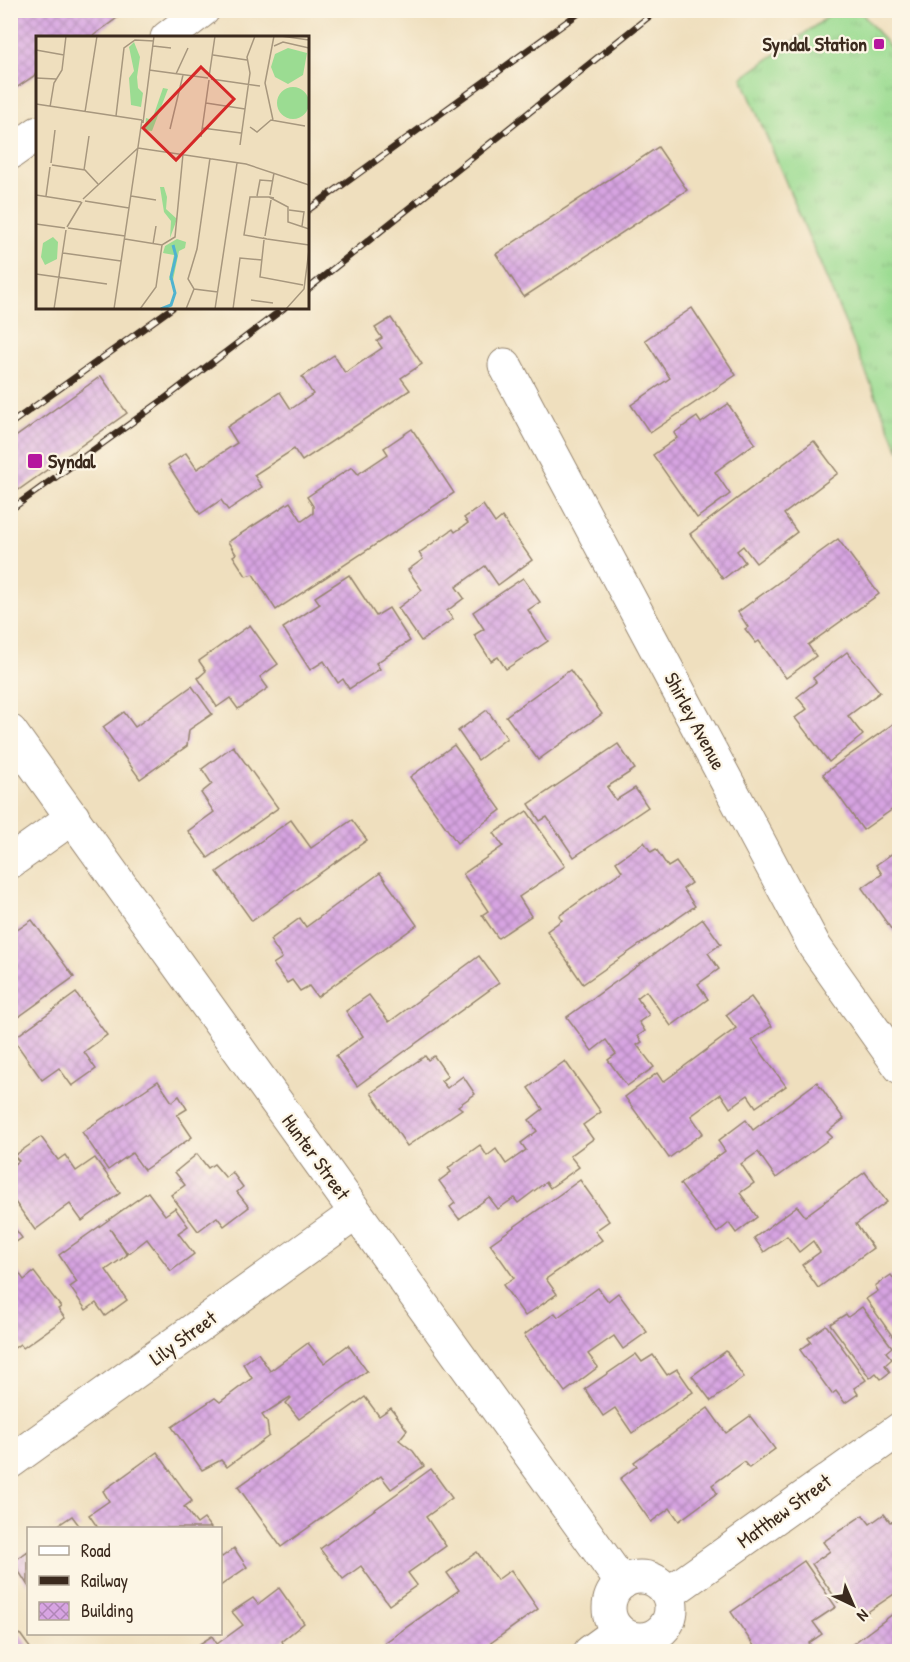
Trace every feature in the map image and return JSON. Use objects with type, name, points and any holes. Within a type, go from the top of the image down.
[{"type":"street","points":[[170,36],[203,10]]},
{"type":"street","points":[[10,153],[36,134]]},
{"type":"street","name":"Shirley Avenue","points":[[505,366],[815,947],[900,1067]]},
{"type":"street","name":"Hunter Street","points":[[10,731],[622,1583]]},
{"type":"street","points":[[10,862],[73,817]]},
{"type":"street","name":"Lily Street","points":[[10,1462],[357,1213]]},
{"type":"street","name":"Matthew Street","points":[[668,1594],[900,1429]]},
{"type":"street","points":[[631,1578],[652,1579],[668,1594],[671,1605],[664,1643],[627,1636],[619,1631],[612,1622],[609,1612],[610,1601],[614,1591],[622,1583],[631,1578]]},
{"type":"street","points":[[590,1652],[619,1631]]},
{"type":"green space","points":[[836,11],[860,11],[899,58],[900,232],[894,235],[900,249],[899,451],[742,78]]},
{"type":"building","points":[[10,10],[112,10],[117,18],[93,36],[36,36],[36,74],[10,92]]},
{"type":"building","points":[[658,147],[687,190],[524,297],[496,254]]},
{"type":"building","points":[[692,308],[736,375],[650,433],[631,405],[670,378],[645,340]]},
{"type":"building","points":[[391,318],[422,364],[401,378],[410,390],[302,461],[294,449],[254,475],[262,487],[228,510],[221,500],[200,514],[168,465],[186,453],[197,469],[237,443],[227,427],[280,392],[291,409],[313,394],[302,377],[334,355],[345,373],[382,348],[377,341],[382,338],[375,328]]},
{"type":"building","points":[[101,376],[127,413],[10,496],[10,441]]},
{"type":"building","points":[[728,404],[755,443],[715,472],[730,494],[697,518],[653,455],[677,438],[674,433],[697,417],[701,423]]},
{"type":"building","points":[[412,429],[454,493],[276,610],[253,574],[246,576],[233,556],[236,554],[228,542],[290,502],[302,521],[313,513],[313,506],[307,497],[352,467],[358,474],[388,454],[384,448]]},
{"type":"building","points":[[814,441],[838,473],[784,514],[797,532],[756,563],[743,546],[737,551],[745,562],[723,579],[690,534]]},
{"type":"building","points":[[483,505],[495,523],[502,517],[532,560],[498,585],[485,566],[456,587],[464,598],[447,611],[453,619],[421,641],[398,608],[422,590],[408,570],[423,559],[419,553],[453,529],[455,532],[468,523],[464,518]]},
{"type":"building","points":[[838,539],[879,594],[808,645],[816,656],[786,678],[759,641],[756,643],[745,629],[748,627],[738,612]]},
{"type":"building","points":[[349,575],[376,616],[389,608],[410,641],[376,663],[380,669],[349,689],[343,679],[338,683],[324,661],[310,670],[283,628],[320,604],[315,597]]},
{"type":"building","points":[[523,578],[540,602],[528,610],[548,641],[506,669],[498,657],[491,661],[474,635],[484,629],[473,612]]},
{"type":"building","points":[[250,625],[278,664],[260,677],[268,688],[238,709],[230,698],[217,707],[198,678],[206,671],[199,661]]},
{"type":"building","points":[[847,652],[880,692],[848,716],[863,735],[829,762],[795,718],[807,709],[797,697],[816,682],[813,678]]},
{"type":"building","points":[[570,670],[602,714],[538,760],[506,716]]},
{"type":"building","points":[[192,686],[212,714],[189,730],[187,746],[140,779],[103,727],[124,712],[135,727]]},
{"type":"building","points":[[487,710],[507,738],[478,760],[458,731]]},
{"type":"building","points":[[900,719],[900,804],[863,830],[823,774]]},
{"type":"building","points":[[618,744],[635,769],[607,787],[616,800],[635,788],[648,807],[574,857],[547,817],[540,821],[529,804]]},
{"type":"building","points":[[454,745],[501,810],[457,843],[410,777]]},
{"type":"building","points":[[233,746],[278,808],[208,858],[188,831],[214,812],[201,793],[212,784],[202,769]]},
{"type":"building","points":[[527,811],[565,866],[519,897],[531,916],[498,938],[482,915],[488,911],[463,874],[503,846],[494,833]]},
{"type":"building","points":[[291,820],[311,848],[352,820],[367,840],[252,921],[217,872]]},
{"type":"building","points":[[644,842],[651,852],[656,849],[668,867],[676,862],[691,883],[683,889],[695,906],[583,984],[547,931],[562,920],[559,916],[622,871],[616,862]]},
{"type":"building","points":[[900,848],[900,929],[894,933],[862,888],[882,874],[876,865]]},
{"type":"building","points":[[380,873],[417,925],[317,997],[309,986],[300,991],[292,980],[287,983],[273,964],[282,958],[270,940],[300,918],[306,927]]},
{"type":"building","points":[[703,919],[721,944],[708,953],[719,969],[698,984],[708,999],[671,1026],[646,991],[637,998],[649,1015],[639,1022],[645,1031],[638,1036],[642,1042],[637,1045],[654,1067],[627,1086],[608,1060],[616,1054],[606,1040],[592,1051],[567,1017]]},
{"type":"building","points":[[32,920],[74,977],[10,1023],[10,935]]},
{"type":"building","points":[[479,956],[499,983],[357,1086],[336,1056],[363,1036],[346,1011],[369,995],[389,1022]]},
{"type":"building","points":[[76,993],[107,1035],[84,1052],[96,1069],[72,1086],[59,1068],[42,1080],[13,1039]]},
{"type":"building","points":[[751,997],[772,1026],[752,1040],[786,1086],[756,1107],[748,1095],[730,1108],[721,1094],[691,1116],[703,1133],[669,1158],[625,1097],[657,1073],[663,1082],[736,1028],[726,1015]]},
{"type":"building","points":[[425,1056],[428,1060],[434,1056],[448,1076],[441,1081],[447,1088],[463,1076],[475,1094],[458,1106],[462,1109],[407,1146],[371,1093]]},
{"type":"building","points":[[565,1061],[601,1112],[583,1125],[593,1139],[570,1156],[579,1167],[550,1188],[546,1182],[518,1203],[514,1198],[498,1209],[489,1197],[459,1219],[450,1207],[455,1203],[439,1181],[451,1172],[448,1168],[480,1145],[487,1156],[496,1149],[506,1164],[526,1150],[521,1143],[537,1131],[529,1120],[543,1109],[528,1088]]},
{"type":"building","points":[[158,1081],[172,1102],[179,1096],[187,1109],[177,1115],[192,1137],[144,1170],[132,1153],[108,1170],[82,1132]]},
{"type":"building","points":[[817,1082],[844,1119],[827,1132],[832,1137],[776,1178],[758,1152],[741,1164],[754,1183],[740,1193],[757,1217],[736,1233],[729,1223],[717,1233],[680,1184],[725,1151],[718,1141],[746,1120],[753,1130]]},
{"type":"building","points":[[41,1137],[58,1160],[65,1155],[76,1171],[95,1158],[120,1193],[82,1221],[70,1204],[35,1230],[10,1195],[10,1167],[19,1161],[14,1156]]},
{"type":"building","points":[[197,1154],[208,1168],[214,1164],[226,1178],[232,1172],[243,1187],[237,1192],[249,1207],[224,1226],[217,1217],[198,1231],[171,1195],[185,1185],[175,1172]]},
{"type":"building","points":[[865,1172],[887,1202],[856,1224],[873,1248],[818,1288],[802,1265],[820,1252],[813,1241],[799,1252],[787,1236],[764,1252],[754,1238],[797,1206],[805,1216]]},
{"type":"building","points":[[580,1180],[609,1221],[595,1231],[602,1240],[546,1279],[557,1294],[525,1316],[503,1285],[514,1278],[490,1244]]},
{"type":"building","points":[[148,1192],[165,1215],[175,1208],[188,1226],[178,1233],[194,1254],[171,1271],[147,1239],[128,1254],[110,1229],[127,1255],[106,1270],[127,1300],[105,1316],[96,1303],[86,1310],[70,1287],[77,1282],[59,1255]]},
{"type":"building","points":[[10,1222],[22,1238],[10,1246]]},
{"type":"building","points":[[10,1260],[24,1280],[34,1272],[61,1307],[58,1309],[65,1318],[23,1348],[20,1344],[10,1351]]},
{"type":"building","points":[[891,1275],[900,1288],[900,1347],[866,1299],[878,1291],[875,1286]]},
{"type":"building","points":[[598,1288],[608,1301],[618,1293],[647,1332],[623,1349],[614,1336],[588,1354],[598,1367],[565,1392],[524,1335],[555,1313],[558,1317]]},
{"type":"building","points":[[862,1307],[892,1347],[886,1352],[892,1359],[885,1365],[890,1372],[881,1379],[876,1373],[870,1378],[830,1324],[846,1314],[848,1317]]},
{"type":"building","points":[[826,1325],[866,1380],[854,1388],[858,1394],[845,1403],[836,1391],[832,1394],[800,1350],[811,1342],[808,1338]]},
{"type":"building","points":[[308,1343],[324,1363],[348,1345],[367,1371],[299,1419],[286,1403],[290,1397],[262,1415],[267,1422],[269,1436],[227,1467],[221,1460],[202,1470],[172,1427],[215,1398],[220,1402],[252,1378],[243,1364],[258,1353],[270,1371]]},
{"type":"building","points":[[726,1351],[744,1377],[711,1401],[692,1376]]},
{"type":"building","points":[[636,1354],[642,1362],[653,1355],[667,1375],[677,1369],[693,1392],[632,1433],[615,1408],[603,1416],[585,1389]]},
{"type":"building","points":[[365,1397],[379,1416],[391,1408],[407,1430],[399,1440],[413,1451],[424,1466],[391,1489],[381,1476],[281,1547],[238,1487]]},
{"type":"building","points":[[708,1408],[726,1433],[750,1416],[775,1449],[749,1468],[744,1462],[712,1485],[717,1493],[679,1521],[670,1508],[651,1522],[620,1479],[637,1466],[634,1462]]},
{"type":"building","points":[[157,1452],[192,1501],[184,1507],[197,1524],[204,1519],[210,1527],[97,1527],[89,1515],[109,1501],[103,1491]]},
{"type":"building","points":[[431,1469],[452,1498],[426,1517],[446,1546],[408,1573],[417,1585],[389,1605],[361,1566],[343,1579],[320,1549]]},
{"type":"building","points":[[884,1514],[890,1522],[897,1521],[900,1524],[900,1559],[898,1560],[900,1590],[863,1615],[848,1595],[838,1602],[812,1564],[830,1551],[823,1542],[863,1515],[870,1524]]},
{"type":"building","points":[[72,1516],[80,1527],[56,1527]]},
{"type":"building","points":[[234,1548],[247,1567],[222,1585],[222,1557]]},
{"type":"building","points":[[27,1552],[27,1584],[13,1562]]},
{"type":"building","points":[[477,1552],[497,1580],[511,1570],[538,1609],[478,1652],[389,1652],[383,1644],[459,1590],[447,1573]]},
{"type":"building","points":[[804,1561],[836,1607],[813,1622],[822,1634],[809,1643],[813,1649],[810,1652],[774,1652],[770,1646],[763,1652],[758,1652],[731,1612]]},
{"type":"building","points":[[279,1588],[304,1623],[282,1641],[285,1648],[280,1652],[187,1652],[212,1636],[217,1644],[243,1625],[232,1612],[253,1598],[258,1604]]},
{"type":"building","points":[[897,1611],[900,1614],[900,1652],[842,1652]]},
{"type":"building","points":[[20,1634],[33,1652],[10,1652],[10,1640]]},
{"type":"railway","points":[[309,209],[583,10]]},
{"type":"railway","points":[[309,288],[657,10]]},
{"type":"railway","points":[[10,424],[171,309]]},
{"type":"railway","points":[[10,510],[163,400],[283,309]]},
{"type":"place","name":"Syndal Station","points":[[879,44]]},
{"type":"place","name":"Syndal","points":[[35,461]]}]
